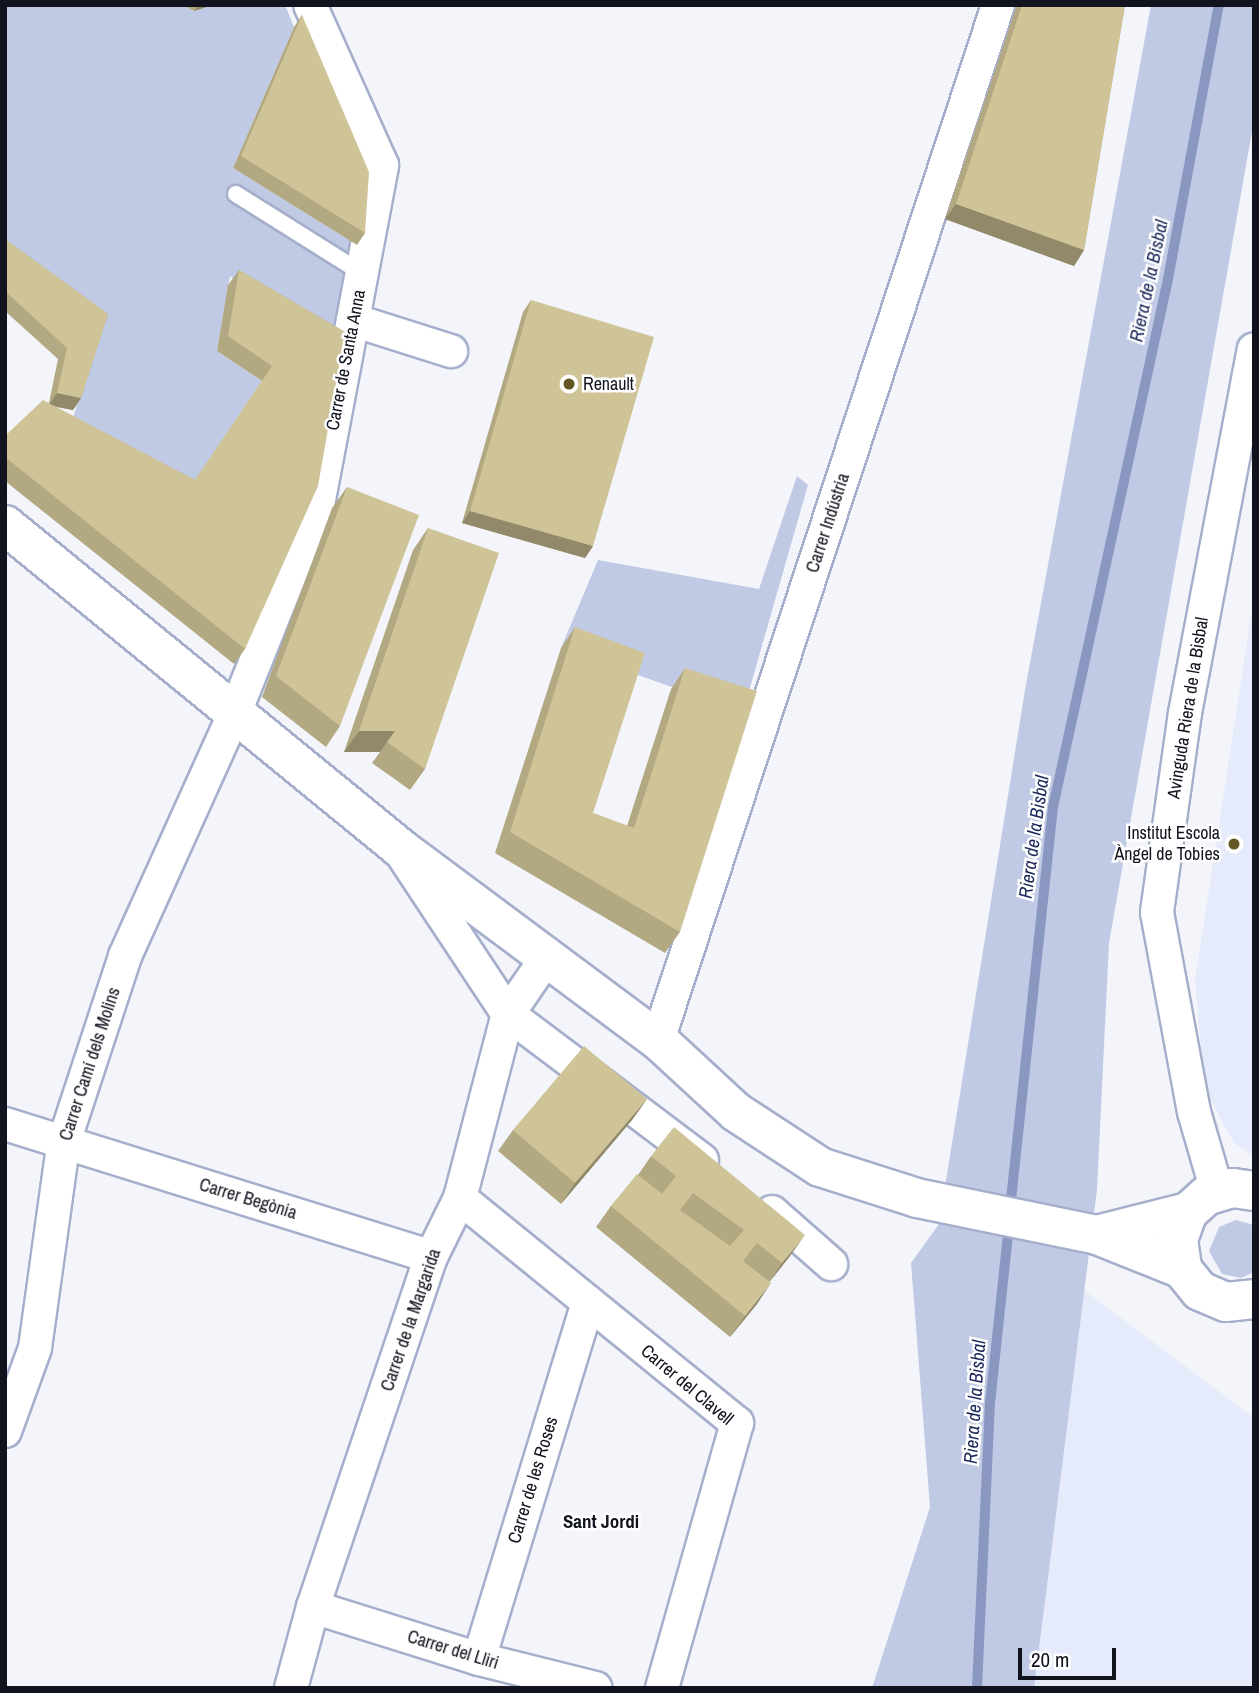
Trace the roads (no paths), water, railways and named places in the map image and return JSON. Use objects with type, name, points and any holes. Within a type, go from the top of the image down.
[{"type":"street","name":"Carrer de Santa Anna","points":[[234,715],[318,505],[382,165],[310,5]]},
{"type":"street","name":"Carrer Indústria","points":[[659,1041],[998,5]]},
{"type":"street","points":[[353,320],[451,351]]},
{"type":"street","name":"Avinguda Riera de la Bisbal","points":[[1220,1198],[1194,1112],[1157,912],[1185,713],[1254,349]]},
{"type":"street","points":[[5,525],[396,845],[545,960],[659,1041],[736,1112],[820,1167],[917,1198],[1087,1232],[1182,1269],[1206,1295],[1249,1307]]},
{"type":"street","name":"Carrer Camí dels Molins","points":[[5,1431],[35,1348],[63,1144],[125,956],[234,715]]},
{"type":"street","points":[[396,845],[508,1014],[737,1186],[831,1264]]},
{"type":"street","name":"Carrer de la Margarida","points":[[291,1688],[313,1607],[431,1257],[460,1198],[508,1014],[545,960]]},
{"type":"street","name":"Carrer Begònia","points":[[5,1124],[431,1257]]},
{"type":"street","name":"Carrer del Clavell","points":[[460,1198],[737,1423],[662,1688]]},
{"type":"street","points":[[1087,1232],[1220,1198]]},
{"type":"street","points":[[1182,1269],[1178,1239],[1220,1198]]},
{"type":"street","name":"Carrer de les Roses","points":[[479,1659],[588,1302]]},
{"type":"street","name":"Carrer del Lliri","points":[[313,1607],[479,1659],[595,1688]]},
{"type":"lane","points":[[236,194],[362,273]]},
{"type":"waterway","name":"Riera de la Bisbal","points":[[1010,1209],[1053,807],[1168,279],[1219,5]]},
{"type":"waterway","name":"Riera de la Bisbal","points":[[977,1688],[990,1403],[1009,1224]]},
{"type":"place","name":"Renault","points":[[569,384]]},
{"type":"place","name":"Institut Escola Àngel de Tobies","points":[[1234,844]]},
{"type":"district","name":"Sant Jordi","points":[[601,1522]]}]
